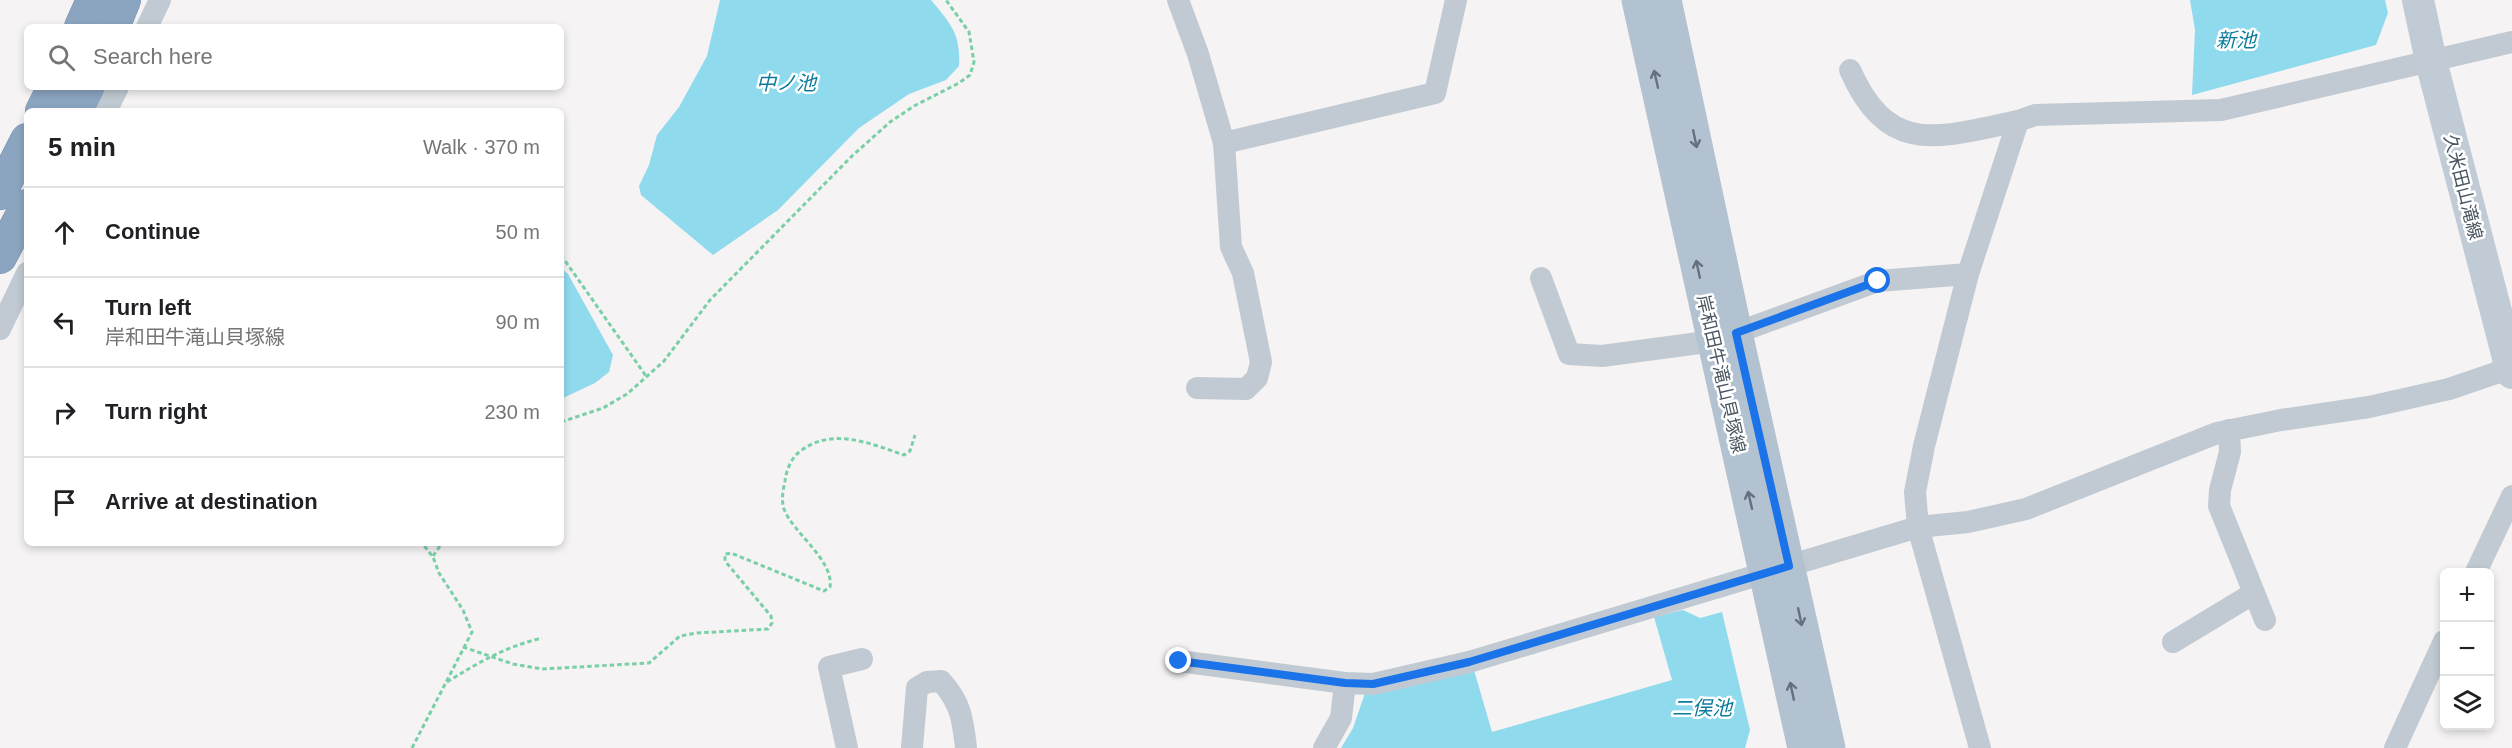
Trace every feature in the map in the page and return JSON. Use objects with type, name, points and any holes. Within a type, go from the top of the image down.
[{"type":"highway","points":[[82,24],[93,0]]},
{"type":"highway","points":[[114,24],[124,0]]},
{"type":"highway","points":[[44,108],[52,90]]},
{"type":"highway","points":[[78,108],[86,90]]},
{"type":"highway","points":[[0,193],[24,146]]},
{"type":"highway","points":[[0,258],[24,212]]},
{"type":"main road","name":"岸和田牛滝山貝塚線","points":[[1638,0],[1725,337],[1778,569],[1829,748]]},
{"type":"main road","name":"岸和田牛滝山貝塚線","points":[[1665,0],[1725,337]]},
{"type":"main road","name":"岸和田牛滝山貝塚線","points":[[1778,569],[1804,748]]},
{"type":"street","points":[[148,24],[160,0]]},
{"type":"street","points":[[1178,0],[1198,54],[1224,143],[1231,247],[1243,273],[1261,362],[1257,378],[1246,389],[1197,388]]},
{"type":"street","points":[[1224,143],[1435,93],[1456,0]]},
{"type":"street","name":"久米田山滝線","points":[[2418,0],[2431,61],[2511,366]]},
{"type":"street","points":[[1850,70],[1860,93],[1895,129],[1912,135],[1944,136],[2018,121],[2035,115],[2221,110],[2512,42]]},
{"type":"street","points":[[108,108],[116,90]]},
{"type":"street","points":[[1980,748],[1918,527],[1916,492],[1924,446],[1968,274],[2018,121]]},
{"type":"street","points":[[1541,278],[1569,354],[1602,356],[1725,337],[1878,281],[1968,274]]},
{"type":"street","points":[[0,330],[24,279]]},
{"type":"street","points":[[1179,661],[1345,683],[1373,684],[1469,662],[1918,527],[1968,522],[2026,509],[2217,433],[2282,420],[2369,407],[2449,389],[2511,366]]},
{"type":"street","points":[[2229,430],[2229,459],[2220,490],[2219,507],[2265,620]]},
{"type":"street","points":[[2478,568],[2512,496]]},
{"type":"street","points":[[2173,642],[2254,593]]},
{"type":"street","points":[[2395,748],[2440,652]]},
{"type":"street","points":[[847,748],[829,667],[862,659]]},
{"type":"street","points":[[912,748],[917,688],[927,682],[941,681],[953,694],[962,714],[966,748]]},
{"type":"street","points":[[1324,748],[1341,718],[1345,683]]},
{"type":"path","points":[[564,421],[603,408],[627,394],[664,361],[710,300],[852,156],[890,122],[970,75],[974,62],[969,32],[946,0]]},
{"type":"path","points":[[564,259],[646,376]]},
{"type":"path","points":[[463,647],[513,664],[542,669],[649,663],[680,636],[768,629],[772,623],[771,616],[725,561],[725,554],[731,554],[824,591],[831,587],[832,578],[825,566],[784,510],[782,495],[786,475],[794,456],[808,444],[829,438],[861,441],[903,455],[910,451],[915,435]]},
{"type":"path","points":[[412,748],[472,632],[463,610],[438,573],[433,557],[424,546]]},
{"type":"path","points":[[433,557],[440,546]]},
{"type":"path","points":[[444,684],[512,645],[542,638]]},
{"type":"water","name":"中ノ池","points":[[720,0],[931,0],[944,16],[956,37],[959,66],[946,80],[909,94],[859,128],[778,210],[713,255],[641,195],[639,186],[649,165],[657,135],[679,107],[707,56]]},
{"type":"water","name":"新池","points":[[2190,0],[2385,0],[2388,13],[2376,45],[2192,95],[2195,30]]},
{"type":"water","points":[[564,271],[613,355],[609,372],[595,383],[564,398]]},
{"type":"water","name":"二俣池","points":[[1683,610],[1700,618],[1722,612],[1750,730],[1745,748],[1341,748],[1353,728],[1365,693],[1474,670],[1492,732],[1672,680],[1654,617]]},
{"type":"route","points":[[1179,661],[1345,683],[1373,684],[1469,662],[1789,566],[1736,333],[1878,281]]}]
